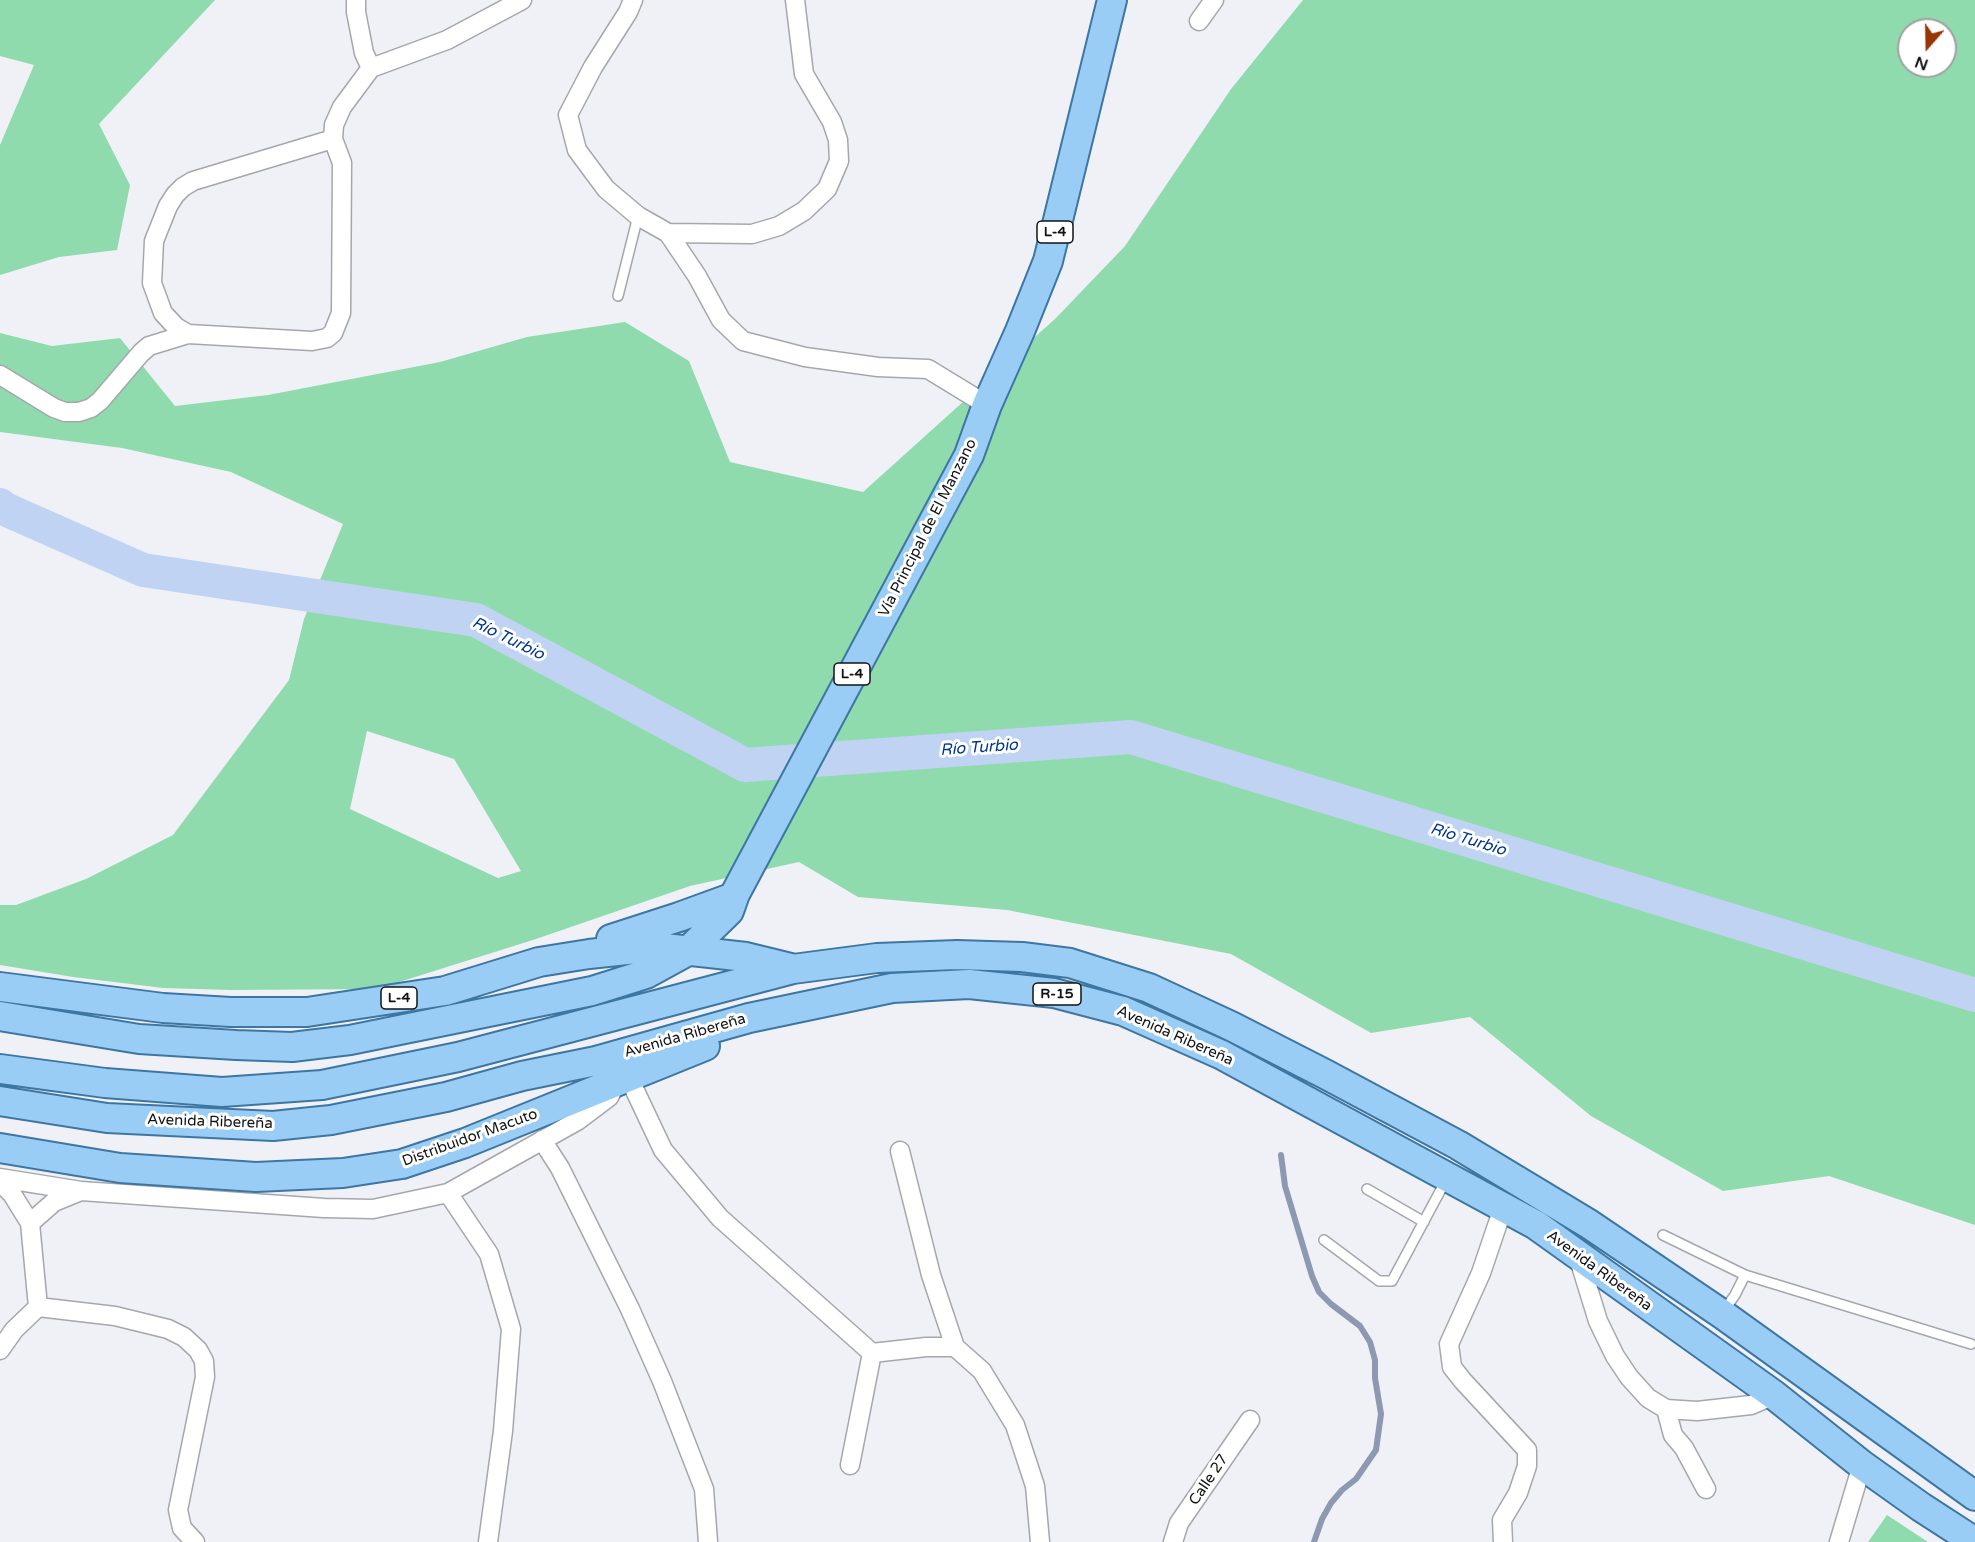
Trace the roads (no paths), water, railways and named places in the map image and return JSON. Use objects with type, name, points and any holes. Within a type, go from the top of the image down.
[{"type":"main road","name":"Vía Principal de El Manzano","points":[[0,1016],[139,1039],[292,1047],[350,1040],[592,991],[646,974],[688,951],[733,901],[969,455],[987,405],[1020,331],[1047,261],[1112,0]]},
{"type":"main road","points":[[539,962],[564,951],[623,936],[733,901],[737,934],[743,943],[793,969]]},
{"type":"main road","name":"L-4","points":[[0,987],[163,1008],[231,1012],[307,1012],[445,992],[539,962],[655,947],[746,957],[793,969]]},
{"type":"main road","name":"Avenida Ribereña","points":[[0,1069],[105,1083],[222,1092],[322,1085],[458,1058],[793,969],[888,957],[957,954],[1022,957],[1070,963],[1149,988],[1325,1074],[1458,1144],[1589,1224],[1722,1314],[1975,1496]]},
{"type":"main road","name":"Avenida Ribereña","points":[[0,1101],[107,1118],[273,1126],[331,1120],[446,1097],[522,1076],[596,1061],[749,1018],[892,988],[969,984],[1054,993],[1123,1011],[1222,1055],[1536,1226],[1774,1395],[1862,1465],[1975,1542]]},
{"type":"main road","name":"Distribuidor Macuto","points":[[0,1148],[120,1168],[256,1177],[344,1173],[402,1164],[465,1143],[623,1080],[757,1024],[778,1012]]},
{"type":"street","points":[[356,0],[364,53],[371,68]]},
{"type":"street","points":[[0,375],[54,408],[65,412],[79,412],[91,408],[100,400],[149,346],[188,334],[312,341],[327,339],[333,333],[341,314],[342,163],[333,139],[334,124],[342,107],[371,68],[447,40],[522,0]]},
{"type":"street","points":[[633,0],[628,12],[593,67],[568,115],[577,150],[606,189],[638,216],[668,233],[697,276],[721,320],[743,340],[805,357],[878,367],[928,369],[987,405]]},
{"type":"street","points":[[668,233],[752,234],[779,226],[804,212],[827,189],[839,161],[838,140],[831,122],[804,74],[795,0]]},
{"type":"street","points":[[1199,21],[1214,0]]},
{"type":"street","points":[[188,334],[176,327],[163,313],[152,283],[154,241],[168,206],[183,187],[193,181],[333,139]]},
{"type":"street","points":[[0,1180],[81,1191],[324,1208],[373,1209],[448,1193],[594,1110],[623,1080],[663,1150],[720,1218],[872,1353],[926,1347],[955,1347]]},
{"type":"street","points":[[542,1140],[570,1188],[630,1309],[662,1381],[704,1489],[708,1542]]},
{"type":"street","points":[[900,1151],[931,1275],[955,1347],[982,1371],[1015,1425],[1035,1486],[1040,1542]]},
{"type":"street","points":[[248,1201],[271,1192],[300,1175]]},
{"type":"street","points":[[0,1180],[12,1194],[30,1223],[38,1307]]},
{"type":"street","points":[[30,1223],[54,1203],[81,1191]]},
{"type":"street","points":[[448,1193],[489,1254],[511,1329],[503,1431],[488,1542]]},
{"type":"street","points":[[1503,1208],[1481,1273],[1449,1344],[1452,1367],[1527,1450],[1527,1466],[1518,1492],[1502,1520],[1503,1542]]},
{"type":"street","points":[[1578,1256],[1598,1320],[1615,1356],[1629,1377],[1648,1398],[1666,1409],[1697,1412],[1751,1405],[1774,1395]]},
{"type":"street","points":[[0,1350],[14,1330],[38,1307]]},
{"type":"street","points":[[38,1307],[115,1316],[168,1329],[184,1337],[198,1350],[204,1361],[205,1377],[178,1510],[182,1528],[195,1542]]},
{"type":"street","points":[[850,1465],[872,1353]]},
{"type":"street","points":[[1666,1409],[1673,1435],[1684,1448],[1706,1489]]},
{"type":"street","name":"Calle 27","points":[[1173,1542],[1179,1523],[1250,1420]]},
{"type":"street","points":[[1839,1542],[1862,1465]]},
{"type":"lane","points":[[618,296],[638,216]]},
{"type":"lane","points":[[1324,1240],[1379,1281],[1392,1281],[1447,1178]]},
{"type":"lane","points":[[1367,1189],[1424,1222]]},
{"type":"lane","points":[[1663,1235],[1745,1275],[1971,1344]]},
{"type":"lane","points":[[1722,1314],[1735,1296],[1745,1275]]},
{"type":"waterway","name":"Río Turbio","points":[[0,505],[143,570],[476,620],[745,765],[1131,737],[1975,995]]},
{"type":"waterway","points":[[1281,1155],[1285,1186],[1319,1292],[1360,1326],[1370,1342],[1375,1360],[1375,1378],[1381,1414],[1376,1450],[1356,1479],[1331,1503],[1322,1519],[1314,1542]]}]
